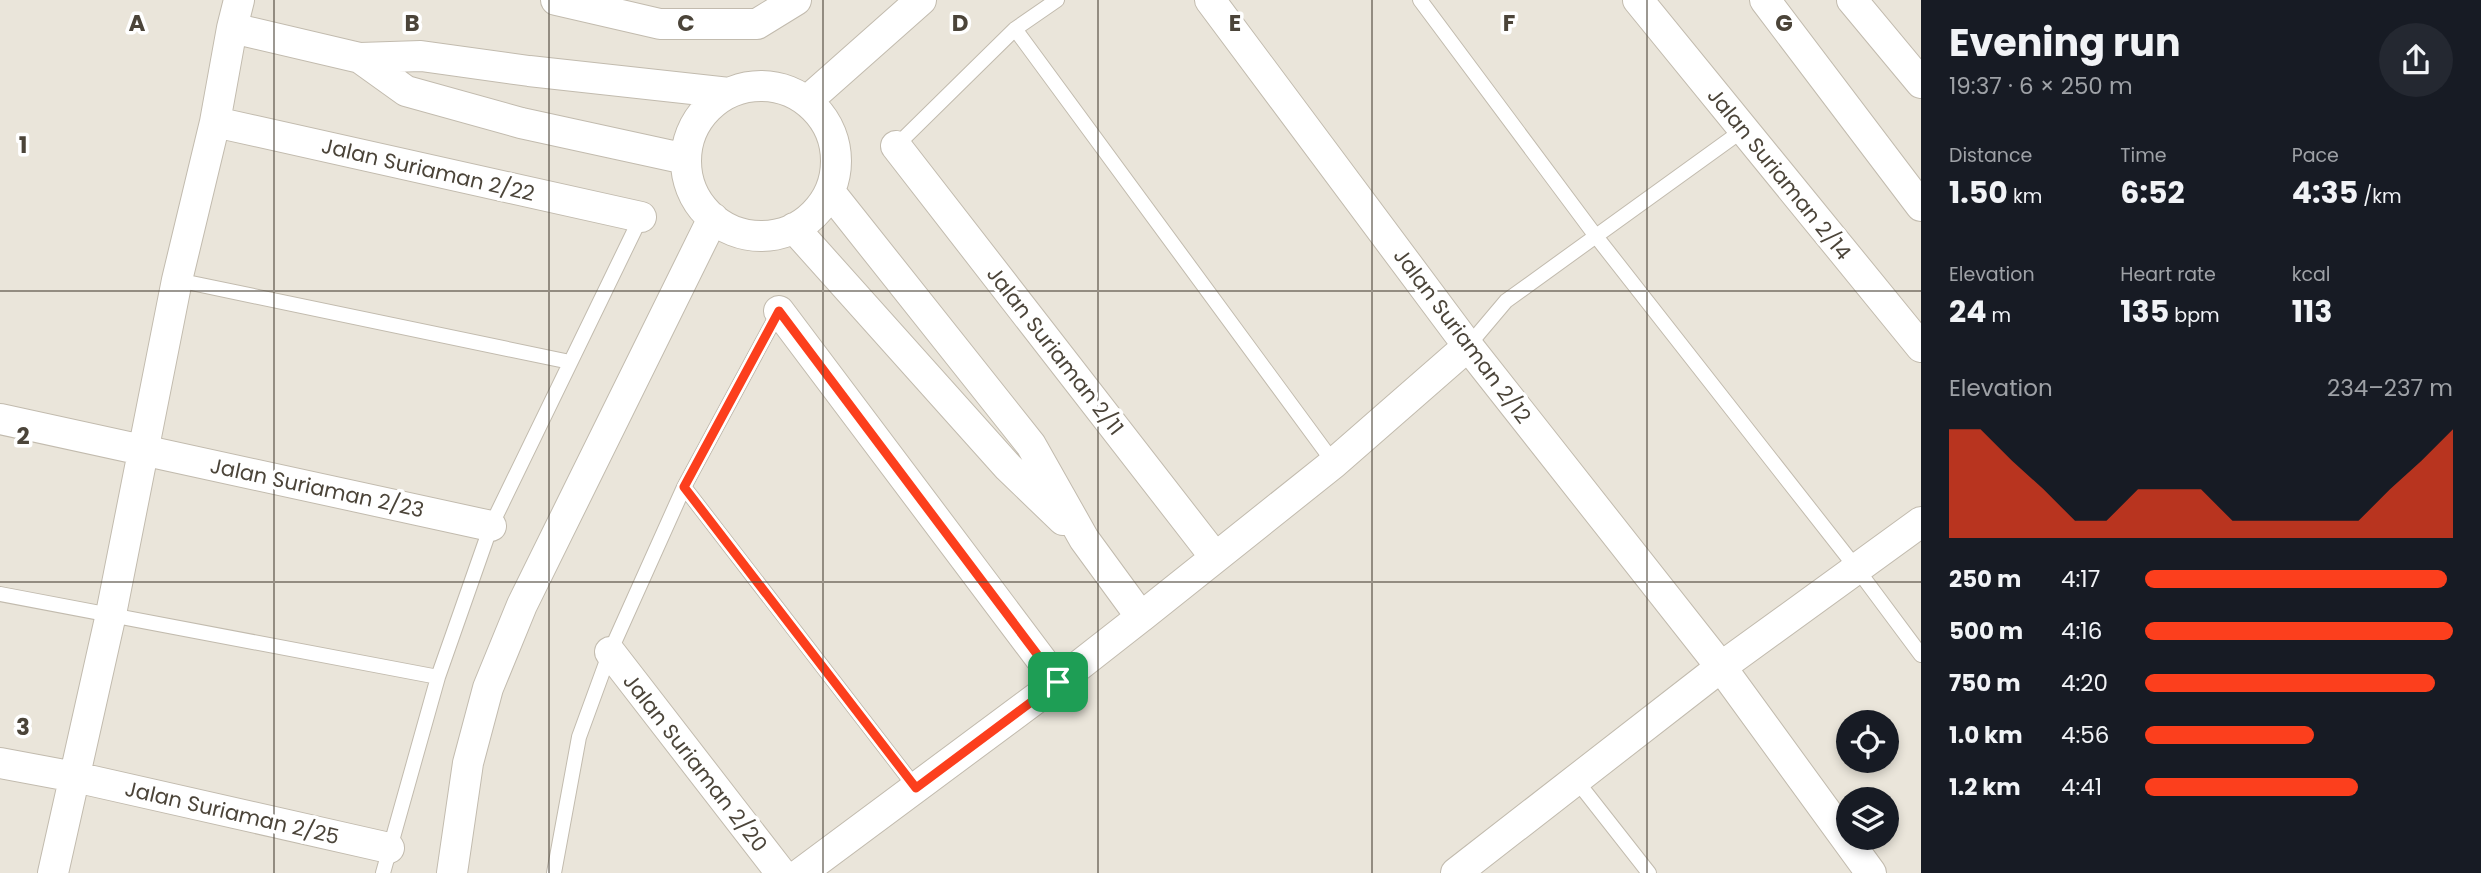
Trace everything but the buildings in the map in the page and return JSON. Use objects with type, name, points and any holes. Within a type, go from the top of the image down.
[{"type":"street","points":[[556,0],[660,24],[757,24],[796,0]]},
{"type":"street","points":[[807,101],[921,0]]},
{"type":"street","name":"Jalan Suriaman 2/12","points":[[1210,0],[1468,346],[1721,667]]},
{"type":"street","name":"Jalan Suriaman 2/14","points":[[1638,0],[1921,347]]},
{"type":"street","points":[[1765,0],[1921,206]]},
{"type":"street","points":[[1852,0],[1921,83]]},
{"type":"street","points":[[52,873],[111,614],[177,280],[215,122],[236,14],[360,58],[407,91],[521,122],[686,159]]},
{"type":"street","points":[[360,58],[421,57],[729,93]]},
{"type":"street","points":[[769,86],[788,91],[807,101],[821,115],[831,132],[836,152],[836,173],[830,192],[815,213],[794,228],[774,235],[752,235],[731,230],[713,218],[698,202],[688,182],[686,159],[689,139],[698,120],[711,104],[729,93],[748,87],[769,86]]},
{"type":"street","name":"Jalan Suriaman 2/22","points":[[215,122],[641,217]]},
{"type":"street","name":"Jalan Suriaman 2/11","points":[[896,146],[1215,557]]},
{"type":"street","points":[[830,192],[1031,445],[1084,539],[1141,617]]},
{"type":"street","points":[[452,873],[468,763],[493,676],[522,605],[713,218]]},
{"type":"street","points":[[794,228],[1008,467],[1084,539]]},
{"type":"street","points":[[779,311],[1058,682]]},
{"type":"street","points":[[800,873],[1058,682],[1141,617],[1334,463],[1468,346]]},
{"type":"street","name":"Jalan Suriaman 2/23","points":[[0,419],[491,526]]},
{"type":"street","points":[[1456,873],[1721,667],[1921,522]]},
{"type":"street","name":"Jalan Suriaman 2/20","points":[[610,652],[781,873]]},
{"type":"street","points":[[1721,667],[1871,873]]},
{"type":"street","name":"Jalan Suriaman 2/25","points":[[0,764],[75,777],[386,860]]},
{"type":"lane","points":[[896,146],[1015,29],[1057,0]]},
{"type":"lane","points":[[1420,0],[1595,235],[1857,569],[1921,655]]},
{"type":"lane","points":[[1015,29],[1334,463]]},
{"type":"lane","points":[[1468,346],[1506,301],[1743,130]]},
{"type":"lane","points":[[386,860],[438,677],[491,526],[641,217]]},
{"type":"lane","points":[[177,280],[570,362]]},
{"type":"lane","points":[[555,873],[579,737],[610,652],[684,487],[779,311]]},
{"type":"lane","points":[[684,487],[916,788]]},
{"type":"lane","points":[[0,594],[438,677]]},
{"type":"lane","points":[[1576,780],[1649,873]]},
{"type":"shaded area","points":[[0,0],[1921,0],[1921,873],[0,873]]},
{"type":"route","points":[[779,311],[1058,682],[916,788],[684,487],[779,311]]}]
